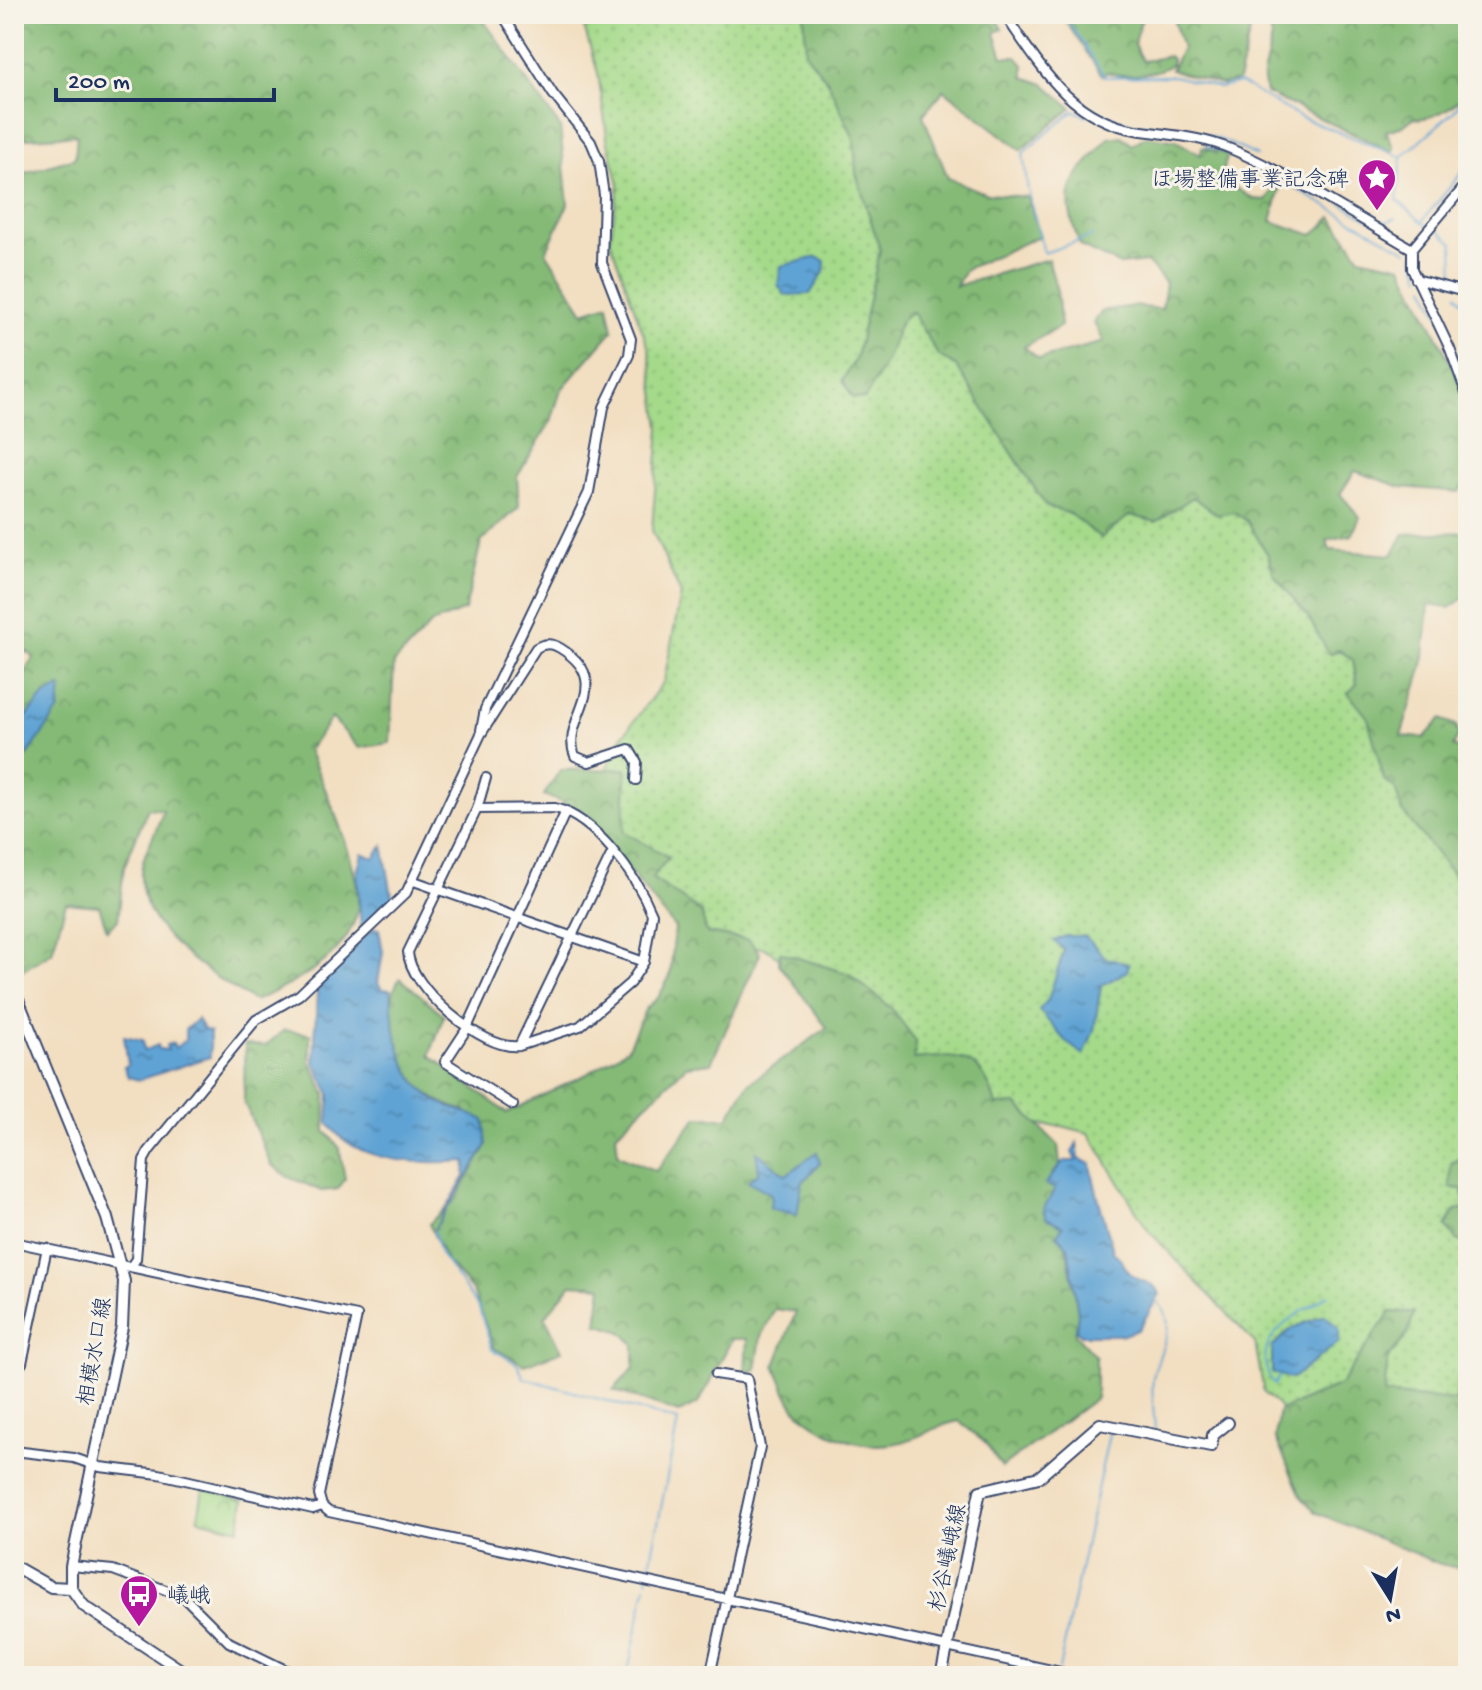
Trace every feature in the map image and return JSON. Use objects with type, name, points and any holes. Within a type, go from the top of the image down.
[{"type":"main road","name":"相模水口線","points":[[14,990],[126,1265],[123,1319],[71,1566],[71,1588]]},
{"type":"main road","name":"杉谷嶬峨線","points":[[941,1676],[980,1491],[1004,1488],[1039,1477],[1100,1424],[1211,1446],[1213,1435],[1228,1423]]},
{"type":"main road","points":[[14,1566],[51,1587],[71,1588],[84,1606],[190,1676]]},
{"type":"street","points":[[481,734],[485,709],[589,492],[604,407],[629,355],[631,339],[602,263],[603,183],[591,142],[553,94],[502,14]]},
{"type":"street","points":[[1004,14],[1053,84],[1088,113],[1115,125],[1196,137],[1235,150],[1412,249]]},
{"type":"street","points":[[1468,182],[1412,249],[1416,279],[1450,349],[1468,398]]},
{"type":"street","points":[[1416,279],[1468,293]]},
{"type":"street","points":[[126,1265],[136,1259],[144,1160],[149,1151],[256,1020],[299,995],[373,926],[414,881],[481,734],[536,648],[545,644],[556,646],[581,667],[586,680],[586,698],[572,742],[575,756],[589,762],[629,749],[637,762],[636,780]]},
{"type":"street","points":[[477,809],[555,808],[593,827],[613,851],[652,914],[644,962],[630,983],[580,1026],[510,1048],[466,1030],[415,975],[408,961],[408,952],[477,809],[486,778]]},
{"type":"street","points":[[513,1105],[445,1062],[466,1030],[566,811]]},
{"type":"street","points":[[519,1046],[613,851]]},
{"type":"street","points":[[414,881],[644,962]]},
{"type":"street","points":[[14,1242],[357,1316],[319,1495],[322,1506],[329,1512],[1079,1676]]},
{"type":"street","points":[[14,1372],[22,1363],[47,1248]]},
{"type":"street","points":[[710,1676],[760,1438],[747,1379],[716,1374]]},
{"type":"street","points":[[14,1451],[43,1453],[159,1474],[313,1509],[322,1506]]},
{"type":"street","points":[[71,1566],[113,1570],[184,1597],[229,1642],[298,1676]]},
{"type":"green space","points":[[14,14],[489,14],[481,17],[560,127],[568,204],[546,252],[584,312],[608,304],[613,330],[561,390],[551,421],[517,477],[519,507],[481,542],[465,610],[432,623],[394,663],[390,743],[359,748],[332,718],[308,750],[349,856],[358,898],[357,913],[351,929],[330,957],[301,978],[254,1001],[217,978],[180,949],[151,914],[143,894],[141,873],[144,857],[163,810],[148,808],[124,867],[118,920],[107,930],[99,906],[66,903],[52,952],[14,976],[14,689],[34,657],[14,643],[14,181],[25,173],[75,158],[77,135],[14,139]]},
{"type":"green space","points":[[580,14],[819,14],[895,273],[1207,488],[1261,512],[1352,638],[1468,878],[1468,1402],[1291,1418],[1264,1393],[1255,1343],[1148,1230],[1089,1133],[1062,1126],[1002,1124],[914,1069],[814,979],[764,948],[703,941],[660,897],[620,837],[603,777],[619,741],[664,681],[681,594],[652,530],[660,427],[649,349],[610,240],[619,184],[608,143],[598,73]]},
{"type":"green space","points":[[804,14],[988,14],[998,19],[1002,29],[995,33],[1003,57],[1017,57],[1024,65],[1024,77],[1044,84],[1072,108],[1021,150],[944,90],[923,115],[948,178],[987,194],[1028,197],[1040,236],[966,269],[956,286],[1048,259],[1057,291],[1061,326],[1024,347],[1039,359],[1104,342],[1094,323],[1102,311],[1133,306],[1162,309],[1166,283],[1147,262],[1120,265],[1080,246],[1069,198],[1077,176],[1109,138],[1122,136],[1132,145],[1146,136],[1176,141],[1201,155],[1202,147],[1228,155],[1220,179],[1254,199],[1266,200],[1275,186],[1280,189],[1271,221],[1313,235],[1332,217],[1360,257],[1402,266],[1455,372],[1468,407],[1468,478],[1459,492],[1401,487],[1355,471],[1340,494],[1360,517],[1352,535],[1327,540],[1330,550],[1392,555],[1404,534],[1468,532],[1468,595],[1449,608],[1429,605],[1423,666],[1401,736],[1424,738],[1441,719],[1456,725],[1459,735],[1453,746],[1459,749],[1468,743],[1468,893],[1402,811],[1395,788],[1384,780],[1368,718],[1348,693],[1357,684],[1353,660],[1339,650],[1329,654],[1307,615],[1274,575],[1268,555],[1247,521],[1234,512],[1218,515],[1193,497],[1156,522],[1130,515],[1101,538],[1070,514],[1046,506],[957,367],[938,355],[912,312],[901,321],[887,359],[865,399],[853,398],[842,381],[856,358],[880,250],[856,173],[854,139],[828,82],[806,54]]},
{"type":"green space","points":[[1061,14],[1144,14],[1135,38],[1138,54],[1143,61],[1169,56],[1171,65],[1140,74],[1108,72],[1102,75]]},
{"type":"green space","points":[[1172,14],[1251,14],[1251,27],[1238,81],[1222,85],[1171,70],[1182,48]]},
{"type":"green space","points":[[1268,14],[1467,14],[1468,84],[1460,99],[1446,110],[1429,117],[1413,118],[1403,126],[1386,131],[1394,148],[1392,152],[1266,93],[1263,75],[1272,38]]},
{"type":"green space","points":[[626,769],[624,832],[669,857],[652,878],[701,912],[707,933],[749,940],[760,954],[711,1063],[686,1066],[616,1134],[618,1155],[656,1171],[697,1117],[728,1118],[748,1084],[827,1028],[779,964],[780,952],[849,974],[891,1008],[916,1041],[914,1059],[945,1057],[967,1061],[984,1076],[996,1105],[1017,1104],[1058,1145],[1060,1166],[1052,1174],[1079,1313],[1075,1334],[1096,1357],[1096,1398],[1002,1467],[985,1443],[959,1421],[909,1440],[874,1445],[845,1440],[807,1419],[790,1400],[775,1365],[796,1312],[775,1309],[761,1336],[756,1370],[745,1372],[747,1339],[732,1339],[699,1403],[679,1413],[613,1390],[634,1368],[634,1344],[622,1332],[597,1324],[602,1286],[571,1284],[545,1317],[562,1351],[524,1365],[494,1348],[473,1291],[446,1261],[429,1224],[456,1199],[487,1145],[466,1111],[432,1097],[413,1078],[394,1035],[394,990],[400,978],[444,1015],[430,1055],[507,1113],[587,1074],[627,1049],[646,1008],[658,998],[670,976],[675,928],[582,811],[544,795],[560,770]]},
{"type":"green space","points":[[284,1030],[310,1034],[310,1061],[326,1095],[325,1131],[339,1147],[345,1179],[338,1189],[322,1191],[288,1177],[271,1164],[244,1102],[245,1044],[265,1046]]},
{"type":"green space","points":[[1468,1154],[1468,1245],[1455,1239],[1446,1226],[1456,1210],[1466,1208],[1462,1189],[1450,1188],[1451,1163]]},
{"type":"green space","points":[[1390,1312],[1414,1312],[1408,1334],[1388,1358],[1384,1394],[1456,1401],[1460,1365],[1468,1353],[1468,1570],[1440,1564],[1317,1513],[1302,1498],[1275,1437],[1279,1411],[1340,1385]]},
{"type":"green space","points":[[203,1489],[244,1500],[239,1529],[198,1519]]},
{"type":"water","points":[[817,257],[825,261],[824,272],[810,294],[785,295],[778,285],[781,266]]},
{"type":"water","points":[[61,687],[59,710],[16,772],[14,784],[14,727],[19,726],[44,696]]},
{"type":"water","points":[[383,845],[393,901],[361,930],[357,873],[362,853],[374,858]]},
{"type":"water","points":[[374,928],[379,929],[383,952],[378,983],[382,989],[391,990],[393,1021],[406,1066],[424,1091],[437,1101],[484,1120],[487,1145],[434,1230],[465,1176],[466,1161],[391,1159],[355,1147],[340,1137],[328,1123],[330,1094],[314,1062],[317,991],[330,968]]},
{"type":"water","points":[[1066,936],[1085,936],[1106,958],[1129,964],[1127,971],[1101,986],[1094,1030],[1084,1055],[1066,1042],[1039,1010],[1048,1000],[1064,950],[1054,941]]},
{"type":"water","points":[[197,1019],[203,1029],[210,1032],[210,1057],[139,1080],[128,1077],[124,1067],[128,1065],[124,1036],[143,1040],[144,1051],[158,1045],[159,1049],[168,1050],[166,1045],[173,1043],[175,1048],[185,1040],[185,1030]]},
{"type":"water","points":[[1077,1143],[1079,1159],[1091,1164],[1113,1252],[1131,1274],[1160,1294],[1138,1330],[1123,1335],[1081,1335],[1076,1330],[1078,1313],[1068,1247],[1057,1235],[1063,1226],[1046,1218],[1043,1210],[1055,1189],[1045,1184],[1064,1161],[1076,1161],[1072,1152]]},
{"type":"water","points":[[756,1151],[786,1175],[817,1152],[820,1163],[802,1183],[797,1215],[770,1208],[771,1194],[748,1181],[759,1172]]},
{"type":"water","points":[[1325,1315],[1339,1328],[1339,1342],[1294,1377],[1289,1379],[1272,1372],[1272,1347],[1292,1328]]},
{"type":"waterway","points":[[1010,14],[1062,83],[1102,114],[1133,123],[1196,132],[1257,156]]},
{"type":"waterway","points":[[1063,14],[1105,77],[1174,76],[1220,88],[1240,83],[1300,117],[1402,157],[1397,200],[1427,226]]},
{"type":"waterway","points":[[1402,157],[1454,111],[1468,92]]},
{"type":"waterway","points":[[1087,116],[1074,111],[1023,153],[1028,191],[1044,253],[1093,236]]},
{"type":"waterway","points":[[1205,145],[1235,155],[1407,251]]},
{"type":"waterway","points":[[1423,220],[1468,165]]},
{"type":"waterway","points":[[1308,184],[1379,225],[1396,218]]},
{"type":"waterway","points":[[1432,230],[1436,228],[1453,243],[1454,284]]},
{"type":"waterway","points":[[1413,254],[1421,277]]},
{"type":"waterway","points":[[1425,286],[1451,338],[1468,386]]},
{"type":"waterway","points":[[1457,294],[1468,311]]},
{"type":"waterway","points":[[434,1231],[440,1254],[479,1308],[492,1349],[517,1364],[524,1378],[678,1421],[647,1580]]},
{"type":"waterway","points":[[1279,1376],[1274,1385],[1266,1369],[1265,1354],[1270,1342],[1289,1320],[1328,1295]]},
{"type":"waterway","points":[[1155,1429],[1153,1378],[1168,1328],[1164,1309],[1156,1301]]},
{"type":"waterway","points":[[1059,1669],[1110,1429]]},
{"type":"waterway","points":[[627,1676],[646,1586]]},
{"type":"place","name":"ほ場整備事業記念碑","points":[[1377,212]]},
{"type":"place","name":"嶬峨","points":[[139,1628]]}]
